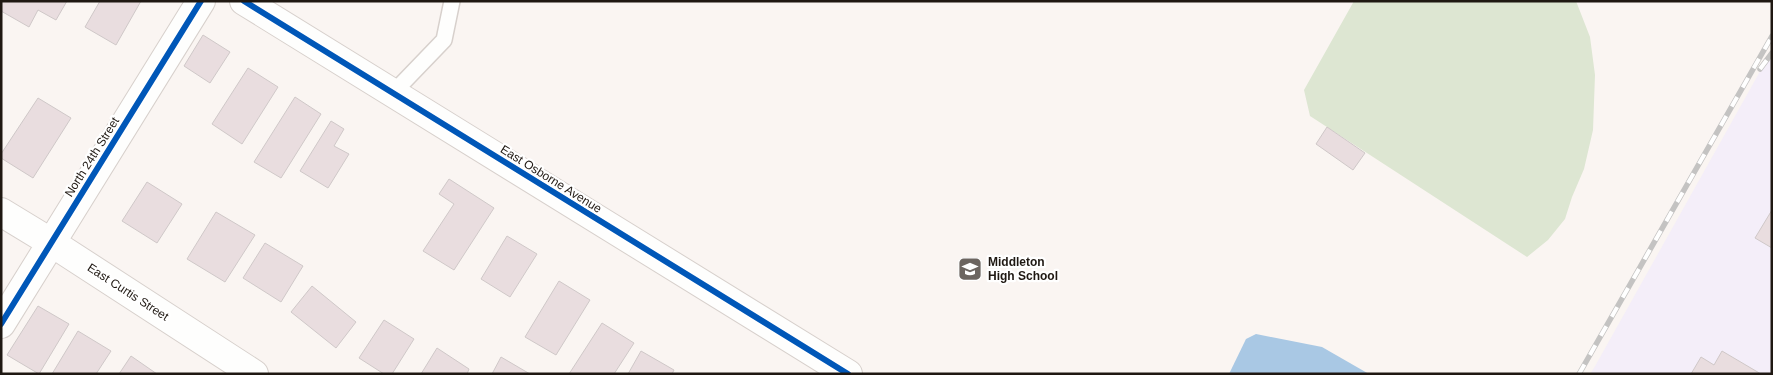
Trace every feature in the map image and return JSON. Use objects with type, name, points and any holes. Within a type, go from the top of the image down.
[{"type":"street","name":"North 24th Street","points":[[1,324],[201,1]]},
{"type":"street","name":"East Osborne Avenue","points":[[244,1],[848,374]]},
{"type":"street","name":"East Curtis Street","points":[[1,212],[254,374]]},
{"type":"lane","points":[[392,94],[444,40],[452,1]]},
{"type":"shaded area","points":[[1772,50],[1772,374],[1590,374],[1594,368]]},
{"type":"green space","points":[[1354,1],[1576,1],[1590,37],[1595,75],[1593,130],[1584,169],[1565,219],[1548,240],[1527,257],[1310,116],[1304,90]]},
{"type":"water","points":[[1256,334],[1322,347],[1369,374],[1229,374],[1246,339]]},
{"type":"building","points":[[1,1],[67,1],[56,20],[38,10],[29,27],[1,11]]},
{"type":"building","points":[[100,1],[141,1],[116,45],[85,27]]},
{"type":"building","points":[[203,35],[230,52],[210,83],[184,66]]},
{"type":"building","points":[[248,68],[278,87],[242,144],[212,124]]},
{"type":"building","points":[[295,97],[321,114],[281,178],[254,162]]},
{"type":"building","points":[[38,98],[71,118],[33,178],[1,158],[1,154]]},
{"type":"building","points":[[331,121],[344,129],[334,146],[349,154],[328,188],[300,171]]},
{"type":"building","points":[[1327,127],[1365,153],[1353,170],[1316,144]]},
{"type":"building","points":[[449,179],[494,208],[454,270],[423,251],[454,204],[439,194]]},
{"type":"building","points":[[147,182],[182,204],[157,243],[122,221]]},
{"type":"building","points":[[1772,210],[1772,248],[1755,238]]},
{"type":"building","points":[[216,212],[255,235],[225,282],[187,259]]},
{"type":"building","points":[[507,236],[537,254],[510,297],[481,279]]},
{"type":"building","points":[[265,243],[303,266],[281,302],[243,278]]},
{"type":"building","points":[[559,281],[590,300],[556,355],[525,337]]},
{"type":"building","points":[[312,286],[356,322],[336,348],[291,312]]},
{"type":"building","points":[[38,306],[69,324],[39,374],[7,355]]},
{"type":"building","points":[[384,320],[414,339],[392,374],[384,374],[359,358]]},
{"type":"building","points":[[602,323],[634,343],[614,374],[569,374]]},
{"type":"building","points":[[78,331],[111,351],[96,374],[52,374]]},
{"type":"building","points":[[437,348],[469,369],[467,374],[421,374]]},
{"type":"building","points":[[641,351],[674,370],[672,374],[628,374]]},
{"type":"building","points":[[1722,351],[1761,374],[1691,374],[1701,357],[1714,365]]},
{"type":"building","points":[[131,356],[157,374],[119,374]]},
{"type":"building","points":[[501,357],[530,374],[492,374]]},
{"type":"railway","points":[[1579,374],[1772,36]]},
{"type":"railway","points":[[1760,69],[1772,53]]},
{"type":"cycle path","points":[[1,324],[201,1]]},
{"type":"cycle path","points":[[244,1],[848,374]]},
{"type":"place","name":"Middleton High School","points":[[970,269]]}]
